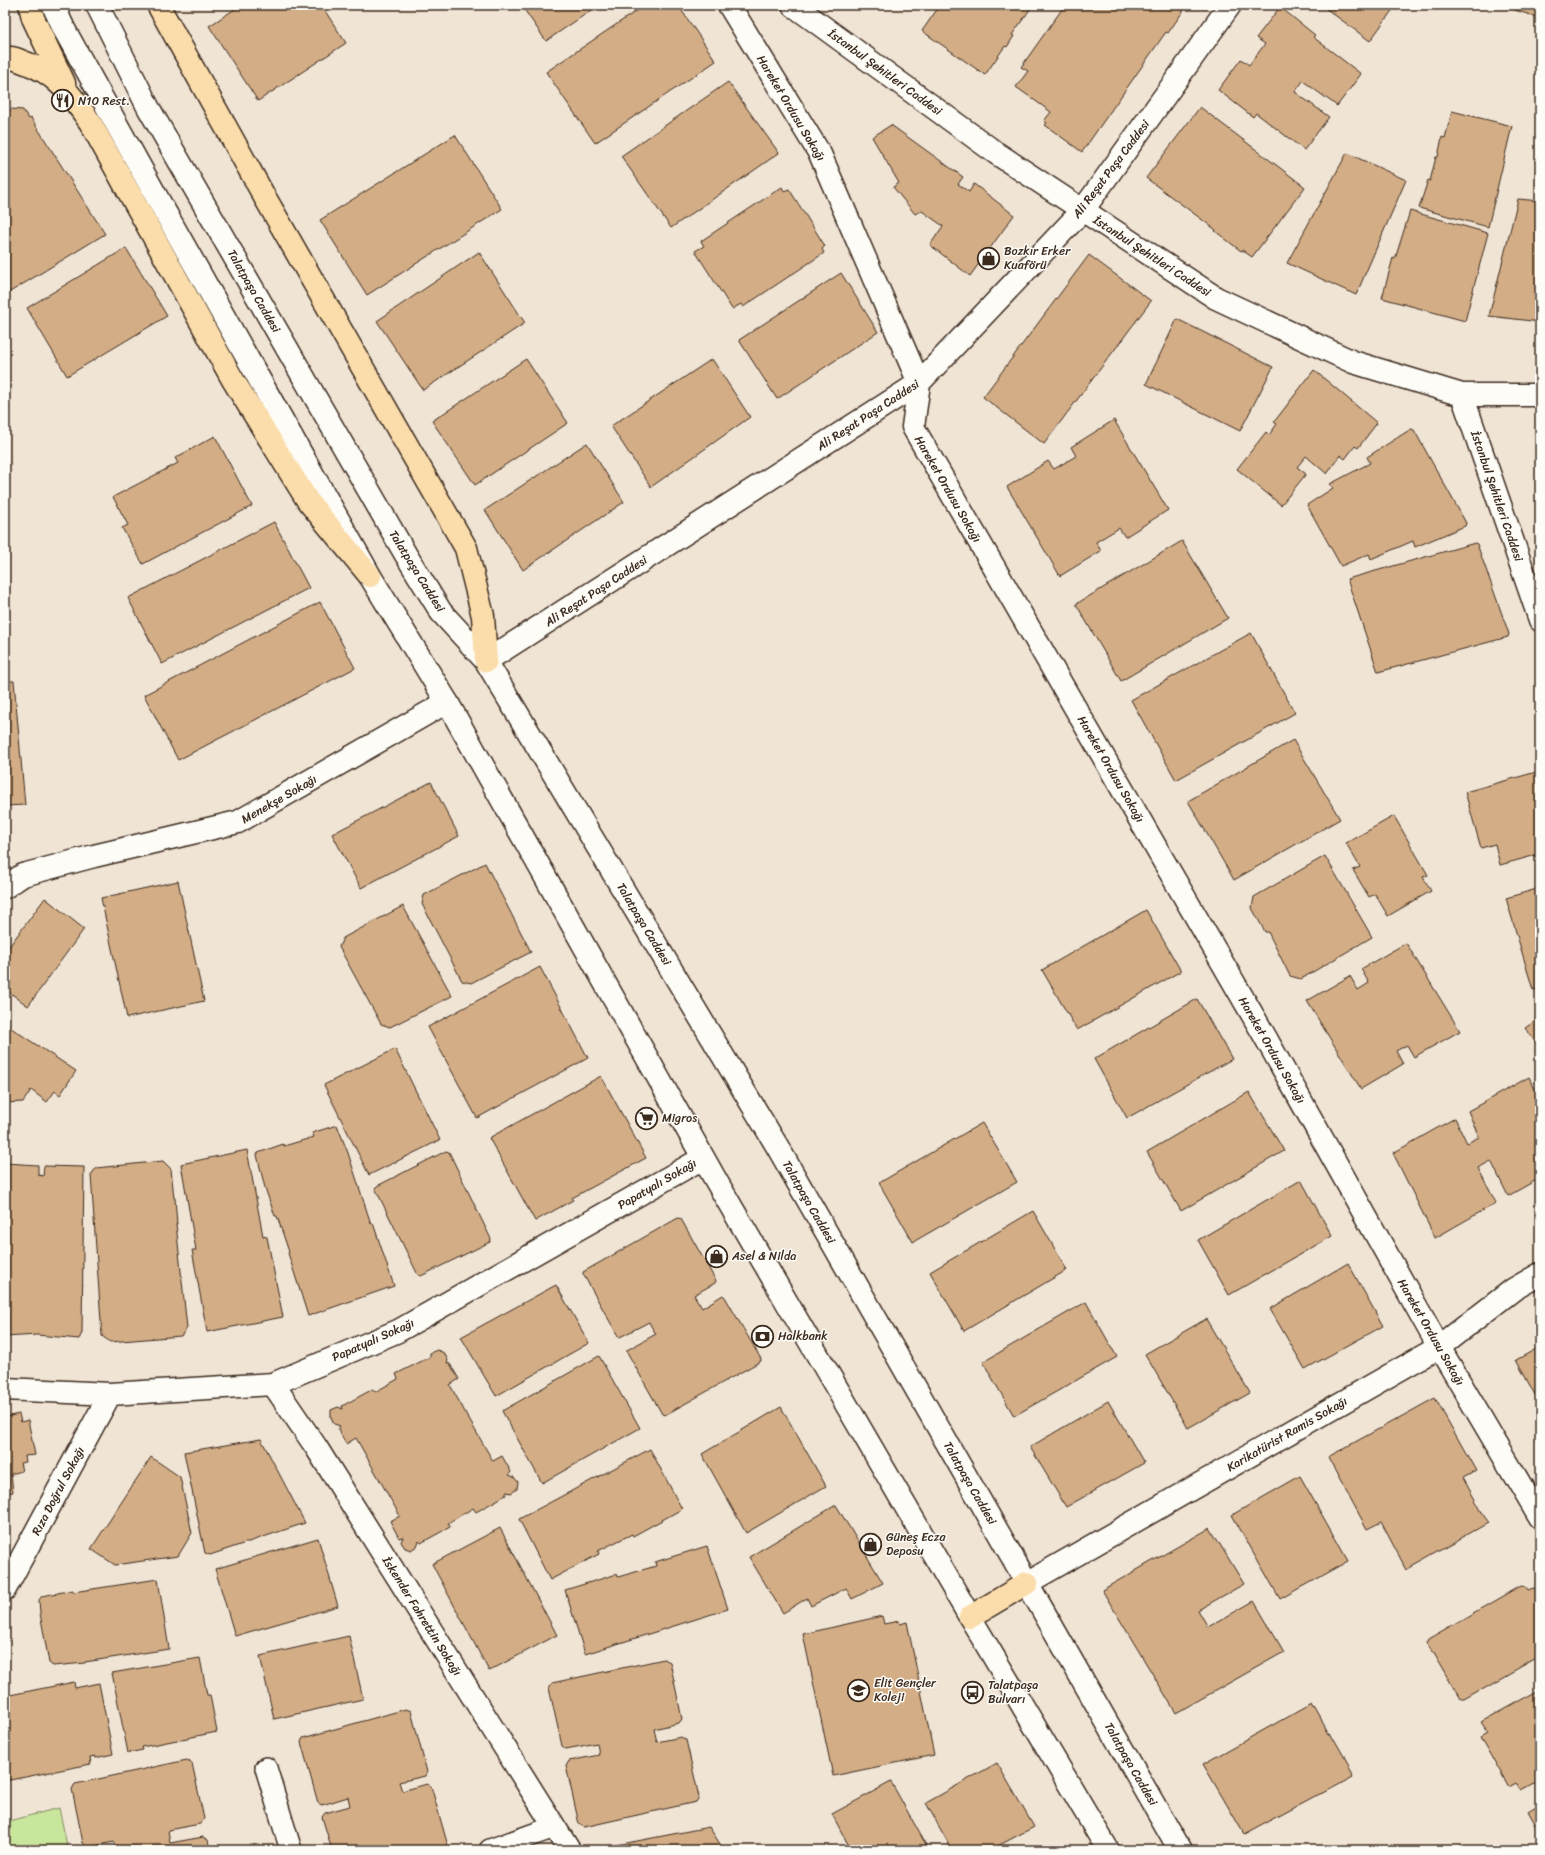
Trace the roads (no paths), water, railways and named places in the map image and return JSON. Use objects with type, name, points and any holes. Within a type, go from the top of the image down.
[{"type":"main road","points":[[30,5],[33,18],[68,91],[90,122],[233,380],[304,494],[370,576]]},
{"type":"main road","points":[[158,5],[466,548],[483,616],[486,662]]},
{"type":"main road","points":[[5,58],[11,57],[42,69],[68,91]]},
{"type":"main road","points":[[970,1617],[1028,1583]]},
{"type":"street","points":[[53,5],[64,29],[160,203],[370,576],[447,702],[703,1158],[970,1617],[1108,1850]]},
{"type":"street","name":"Talatpaşa Caddesi","points":[[97,5],[148,107],[406,555],[441,612],[486,662],[777,1146],[1180,1850]]},
{"type":"street","name":"Hareket Ordusu Sokağı","points":[[729,5],[820,154],[919,383],[913,427],[1263,1032],[1439,1346],[1540,1518]]},
{"type":"street","name":"İstanbul Şehitleri Caddesi","points":[[793,5],[996,153],[1216,298],[1353,362],[1462,395],[1540,395]]},
{"type":"street","name":"Ali Reşat Paşa Caddesi","points":[[486,662],[919,383],[1083,210],[1230,5]]},
{"type":"street","name":"İstanbul Şehitleri Caddesi","points":[[1462,395],[1540,620]]},
{"type":"street","name":"Menekşe Sokağı","points":[[5,887],[23,875],[94,856],[238,822],[447,702]]},
{"type":"street","name":"Papatyalı Sokağı","points":[[5,1390],[110,1394],[273,1384],[398,1331],[703,1158]]},
{"type":"street","name":"Karikatürist Ramis Sokağı","points":[[1028,1583],[1439,1346],[1514,1289],[1540,1274]]},
{"type":"street","name":"İskender Fahrettin Sokağı","points":[[273,1384],[321,1454],[569,1850]]},
{"type":"street","name":"Rıza Doğrul Sokağı","points":[[5,1588],[110,1394]]},
{"type":"lane","points":[[266,1768],[291,1850]]},
{"type":"lane","points":[[490,1850],[554,1827]]},
{"type":"place","name":"N10 Rest.","points":[[62,101]]},
{"type":"place","name":"Bozkır Erker Kuaförü","points":[[989,258]]},
{"type":"place","name":"Migros","points":[[646,1118]]},
{"type":"place","name":"Asel & Nilda","points":[[716,1256]]},
{"type":"place","name":"Halkbank","points":[[763,1336]]},
{"type":"place","name":"Güneş Ecza Deposu","points":[[871,1544]]},
{"type":"place","name":"Elit Gençler Koleji","points":[[858,1690]]},
{"type":"place","name":"Talatpaşa Bulvarı","points":[[973,1692]]}]
